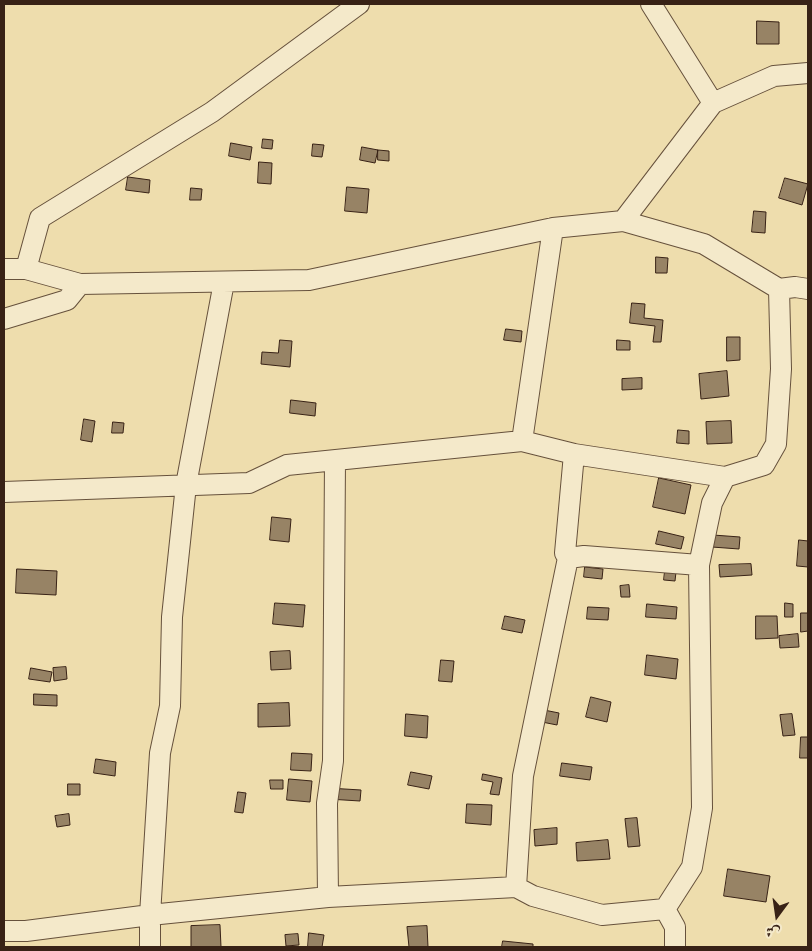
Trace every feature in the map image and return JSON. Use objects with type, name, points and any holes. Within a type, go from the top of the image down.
[{"type":"street","points":[[26,269],[40,218],[212,112],[360,4]]},
{"type":"street","points":[[651,4],[713,103]]},
{"type":"street","points":[[623,221],[713,103],[774,76],[808,73]]},
{"type":"street","points":[[4,269],[26,269],[80,284],[309,280],[553,228],[623,221],[704,244],[779,289],[795,287],[808,289]]},
{"type":"street","points":[[522,442],[553,228]]},
{"type":"street","points":[[150,947],[150,915],[160,752],[170,706],[172,617],[186,485],[224,282]]},
{"type":"street","points":[[4,319],[67,300],[80,284]]},
{"type":"street","points":[[4,492],[249,483],[287,465],[522,442],[574,454],[725,477],[764,465],[776,444],[781,369],[779,289]]},
{"type":"street","points":[[568,558],[564,553],[574,454]]},
{"type":"street","points":[[328,896],[327,803],[333,760],[335,460]]},
{"type":"street","points":[[665,909],[692,867],[702,808],[700,565],[712,502],[725,477]]},
{"type":"street","points":[[568,558],[584,556],[700,565]]},
{"type":"street","points":[[516,887],[523,776],[568,558]]},
{"type":"street","points":[[4,931],[26,931],[150,915],[328,896],[516,887],[533,896],[602,914],[665,909]]},
{"type":"street","points":[[665,909],[675,927],[675,947]]},
{"type":"building","points":[[757,21],[779,22],[779,44],[757,44]]},
{"type":"building","points":[[263,139],[273,140],[272,149],[262,148]]},
{"type":"building","points":[[231,143],[252,147],[250,160],[229,156]]},
{"type":"building","points":[[313,144],[324,145],[322,157],[312,156]]},
{"type":"building","points":[[362,147],[378,150],[375,163],[360,160]]},
{"type":"building","points":[[378,150],[389,151],[389,161],[378,160]]},
{"type":"building","points":[[259,162],[272,163],[271,184],[258,183]]},
{"type":"building","points":[[128,177],[150,180],[149,193],[126,190]]},
{"type":"building","points":[[785,178],[808,184],[802,205],[779,198]]},
{"type":"building","points":[[347,187],[369,189],[367,213],[345,211]]},
{"type":"building","points":[[191,188],[202,189],[201,200],[190,200]]},
{"type":"building","points":[[754,211],[766,212],[765,233],[752,232]]},
{"type":"building","points":[[656,257],[668,258],[667,273],[656,273]]},
{"type":"building","points":[[632,303],[645,304],[644,318],[663,320],[661,342],[653,342],[655,326],[630,323]]},
{"type":"building","points":[[506,329],[522,331],[521,342],[504,340]]},
{"type":"building","points":[[727,337],[740,337],[740,360],[727,361]]},
{"type":"building","points":[[280,340],[292,341],[290,367],[261,364],[262,352],[278,353]]},
{"type":"building","points":[[617,340],[630,341],[630,350],[617,350]]},
{"type":"building","points":[[727,371],[729,396],[701,399],[699,374]]},
{"type":"building","points":[[642,378],[642,389],[622,390],[622,379]]},
{"type":"building","points":[[291,400],[316,403],[315,416],[290,413]]},
{"type":"building","points":[[84,419],[95,421],[92,442],[81,440]]},
{"type":"building","points":[[731,421],[732,443],[707,444],[706,422]]},
{"type":"building","points":[[113,422],[124,423],[123,433],[112,433]]},
{"type":"building","points":[[678,430],[689,431],[689,444],[677,443]]},
{"type":"building","points":[[659,478],[691,485],[685,514],[653,507]]},
{"type":"building","points":[[272,517],[291,519],[289,542],[270,540]]},
{"type":"building","points":[[659,531],[684,537],[681,549],[656,544]]},
{"type":"building","points":[[713,535],[740,537],[739,549],[712,547]]},
{"type":"building","points":[[799,540],[808,541],[808,567],[797,566]]},
{"type":"building","points":[[751,564],[752,575],[720,577],[719,565]]},
{"type":"building","points":[[585,567],[603,569],[602,579],[584,577]]},
{"type":"building","points":[[17,569],[57,571],[56,595],[16,593]]},
{"type":"building","points":[[665,571],[676,572],[675,581],[664,580]]},
{"type":"building","points":[[629,585],[630,597],[621,597],[620,586]]},
{"type":"building","points":[[275,603],[305,605],[303,627],[273,624]]},
{"type":"building","points":[[785,603],[793,604],[793,617],[785,617]]},
{"type":"building","points":[[647,604],[677,607],[676,619],[646,617]]},
{"type":"building","points":[[588,607],[609,608],[608,620],[587,619]]},
{"type":"building","points":[[801,613],[808,613],[808,631],[801,632]]},
{"type":"building","points":[[505,616],[525,620],[522,633],[502,629]]},
{"type":"building","points":[[756,616],[777,616],[778,638],[756,639]]},
{"type":"building","points":[[798,634],[799,647],[780,648],[779,636]]},
{"type":"building","points":[[290,651],[291,669],[271,670],[270,652]]},
{"type":"building","points":[[647,655],[678,659],[676,679],[645,675]]},
{"type":"building","points":[[441,660],[454,661],[452,682],[439,681]]},
{"type":"building","points":[[66,667],[67,679],[54,681],[53,668]]},
{"type":"building","points":[[31,668],[52,672],[50,682],[29,679]]},
{"type":"building","points":[[34,694],[57,695],[57,706],[34,705]]},
{"type":"building","points":[[591,697],[611,702],[607,722],[586,717]]},
{"type":"building","points":[[289,703],[290,726],[258,727],[258,704]]},
{"type":"building","points":[[539,709],[559,713],[557,725],[537,721]]},
{"type":"building","points":[[406,714],[428,716],[427,738],[405,736]]},
{"type":"building","points":[[792,714],[795,735],[783,736],[780,715]]},
{"type":"building","points":[[801,737],[808,737],[808,758],[800,758]]},
{"type":"building","points":[[292,753],[312,754],[311,771],[291,770]]},
{"type":"building","points":[[96,759],[116,762],[115,776],[94,773]]},
{"type":"building","points":[[562,763],[592,767],[590,780],[560,776]]},
{"type":"building","points":[[411,772],[432,776],[429,789],[408,785]]},
{"type":"building","points":[[483,774],[502,778],[499,795],[490,794],[493,782],[482,780]]},
{"type":"building","points":[[289,779],[312,781],[310,802],[287,800]]},
{"type":"building","points":[[270,780],[283,780],[283,789],[271,789]]},
{"type":"building","points":[[68,784],[80,784],[80,795],[68,795]]},
{"type":"building","points":[[328,788],[361,790],[360,801],[328,799]]},
{"type":"building","points":[[238,792],[246,793],[243,813],[235,812]]},
{"type":"building","points":[[467,804],[492,805],[491,825],[466,823]]},
{"type":"building","points":[[69,814],[70,825],[57,827],[55,816]]},
{"type":"building","points":[[637,818],[640,846],[628,847],[625,819]]},
{"type":"building","points":[[557,828],[557,844],[535,846],[534,830]]},
{"type":"building","points":[[608,840],[610,859],[577,861],[576,843]]},
{"type":"building","points":[[728,869],[770,876],[766,902],[724,896]]},
{"type":"building","points":[[220,925],[221,947],[191,947],[191,926]]},
{"type":"building","points":[[427,926],[428,947],[409,947],[407,927]]},
{"type":"building","points":[[309,933],[324,935],[322,947],[308,947]]},
{"type":"building","points":[[298,934],[299,945],[286,946],[285,935]]},
{"type":"building","points":[[503,941],[533,944],[533,947],[502,947]]}]
